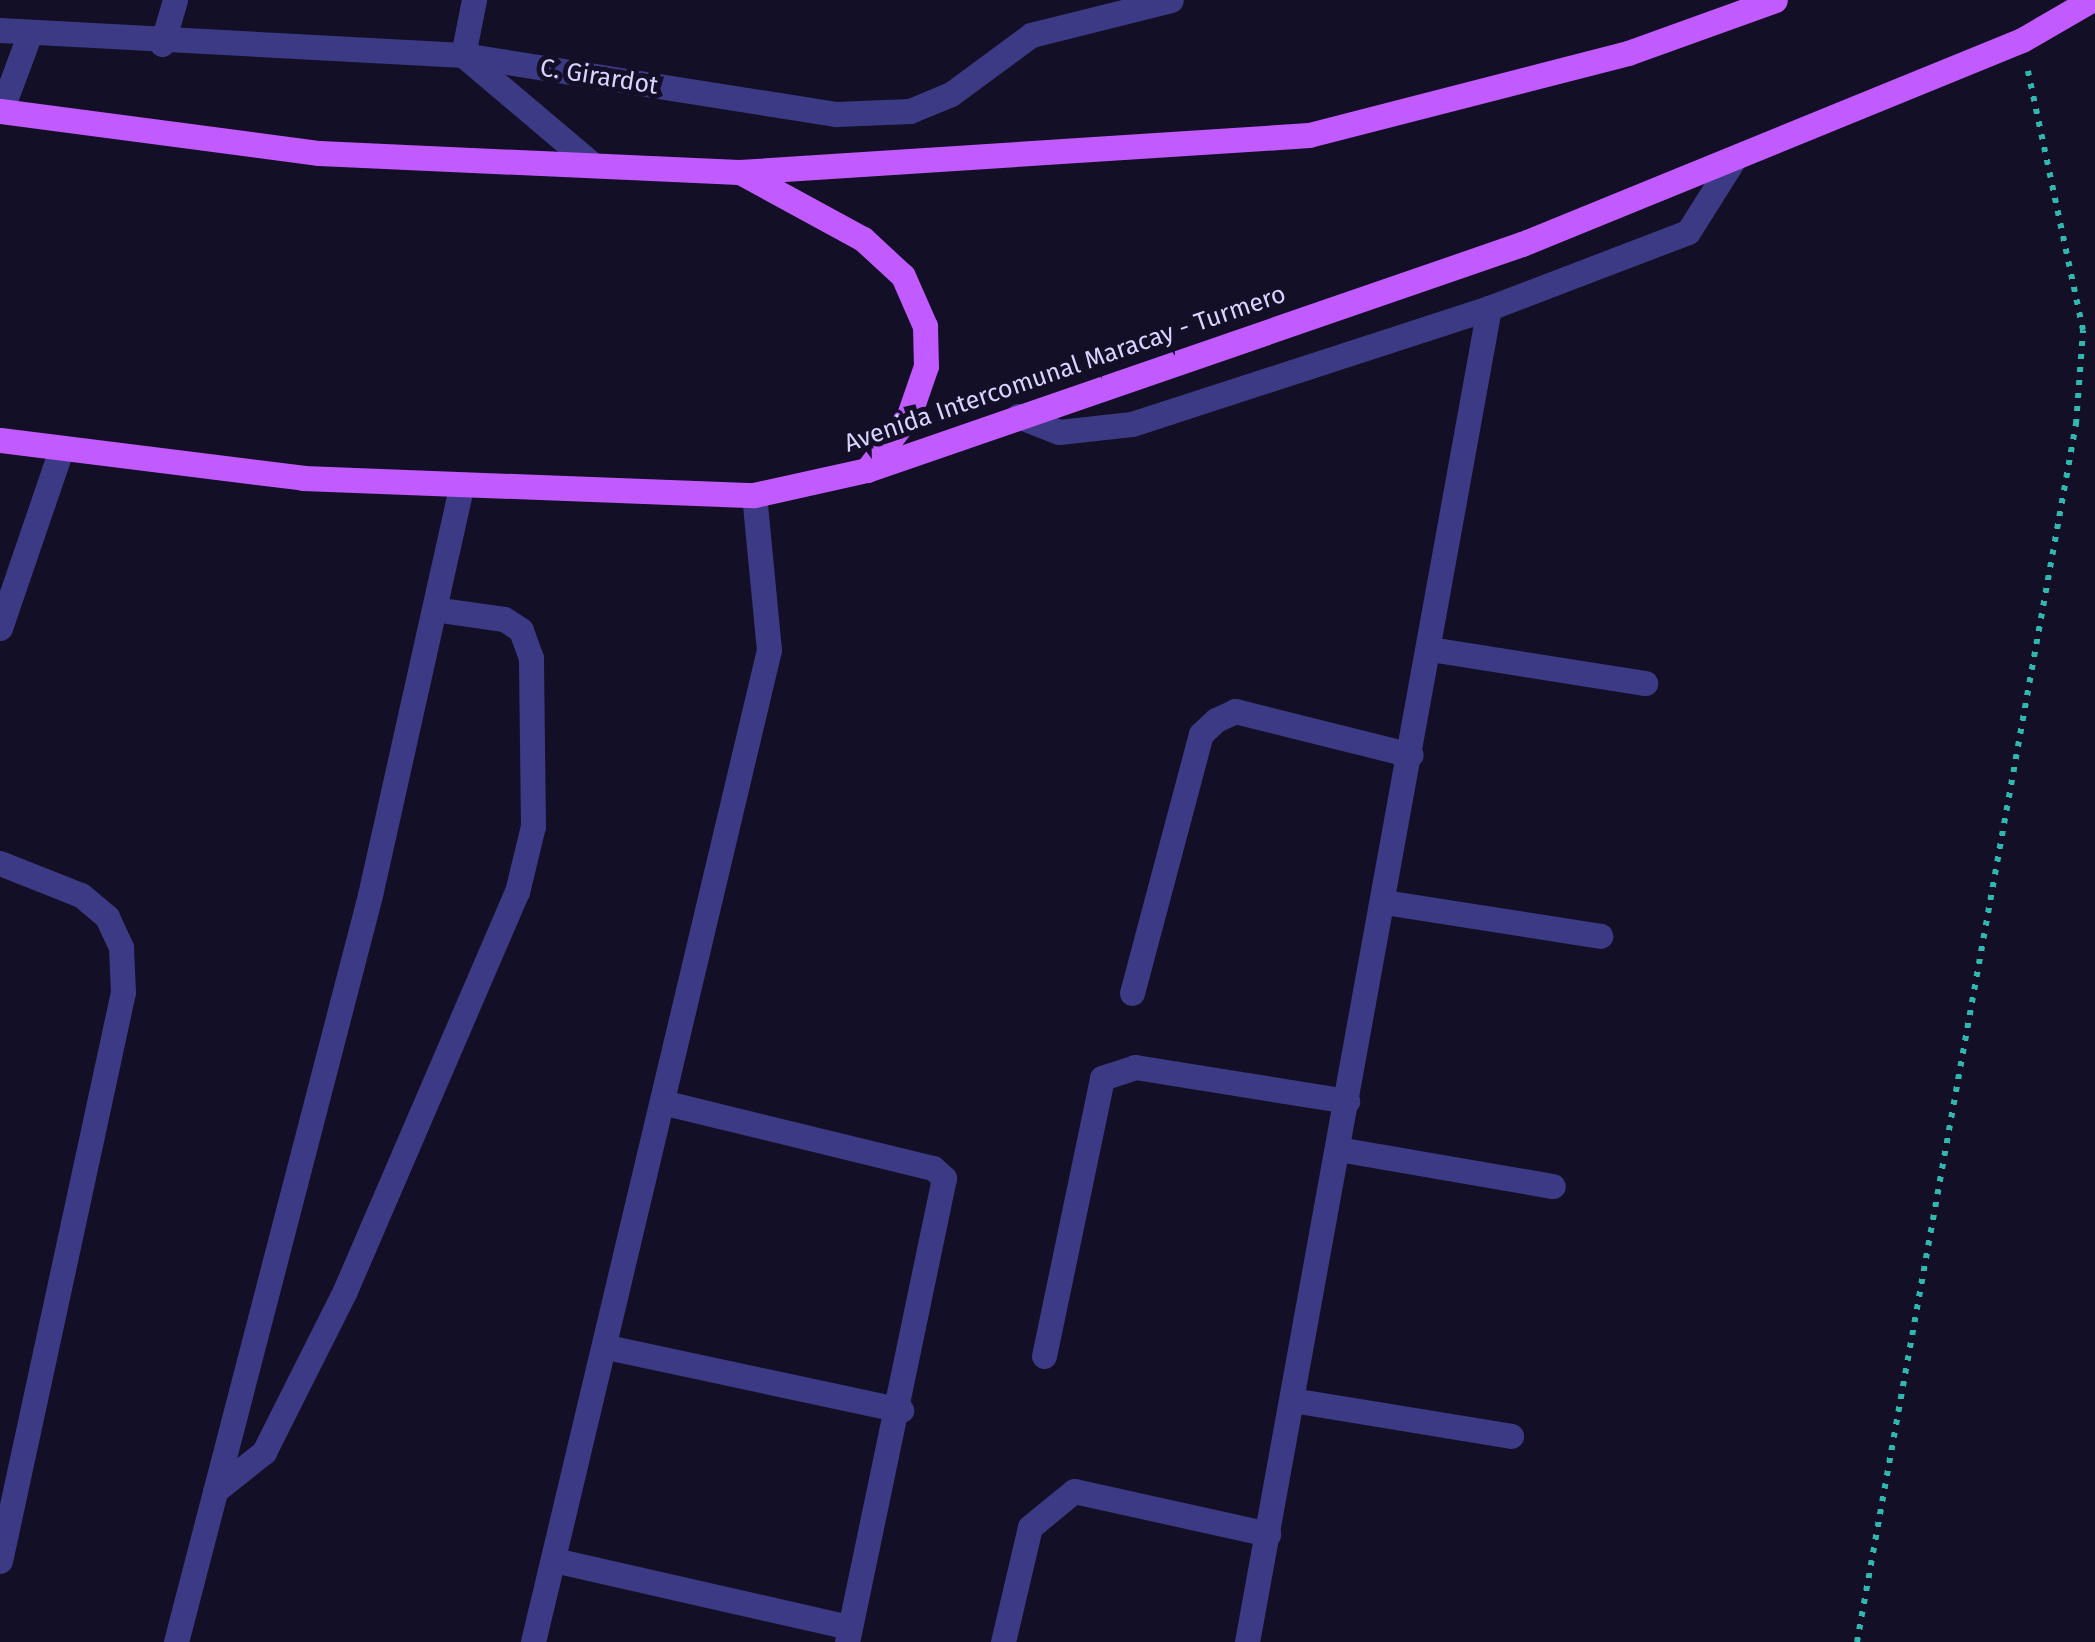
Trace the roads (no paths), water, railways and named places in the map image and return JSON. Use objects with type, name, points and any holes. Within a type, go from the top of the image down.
[{"type":"main road","points":[[0,110],[319,152],[739,172],[1308,135],[1628,53],[1775,0]]},
{"type":"main road","name":"Avenida Intercomunal Maracay - Turmero","points":[[0,440],[303,478],[754,495],[867,470],[1522,244],[2022,40],[2091,0]]},
{"type":"main road","points":[[739,172],[864,240],[903,276],[925,326],[926,366],[909,415],[867,470]]},
{"type":"street","points":[[162,44],[175,0]]},
{"type":"street","points":[[474,0],[463,55],[592,164]]},
{"type":"street","name":"C. Girardot","points":[[0,30],[162,44],[463,55],[836,114],[910,110],[951,94],[1031,35],[1171,0]]},
{"type":"street","points":[[0,110],[30,33]]},
{"type":"street","points":[[1018,416],[1060,432],[1132,424],[1488,308],[1688,232],[1734,159]]},
{"type":"street","points":[[1248,1642],[1411,756],[1488,308]]},
{"type":"street","points":[[0,628],[61,450]]},
{"type":"street","points":[[176,1642],[440,610],[462,485]]},
{"type":"street","points":[[533,1642],[607,1347],[768,650],[754,495]]},
{"type":"street","points":[[215,1491],[264,1452],[326,1328],[517,892],[533,826],[531,658],[521,630],[504,619],[440,610]]},
{"type":"street","points":[[1430,649],[1645,683]]},
{"type":"street","points":[[1132,993],[1201,734],[1216,720],[1235,711],[1411,756]]},
{"type":"street","points":[[0,864],[81,894],[107,917],[121,947],[124,992],[0,1561]]},
{"type":"street","points":[[1384,902],[1600,936]]},
{"type":"street","points":[[1044,1356],[1102,1078],[1135,1067],[1347,1100]]},
{"type":"street","points":[[554,1560],[848,1635],[901,1410],[944,1178],[933,1168],[662,1102]]},
{"type":"street","points":[[1338,1150],[1553,1186]]},
{"type":"street","points":[[607,1347],[901,1410]]},
{"type":"street","points":[[1292,1400],[1511,1436]]},
{"type":"street","points":[[1003,1642],[1030,1527],[1074,1491],[1268,1534]]}]
